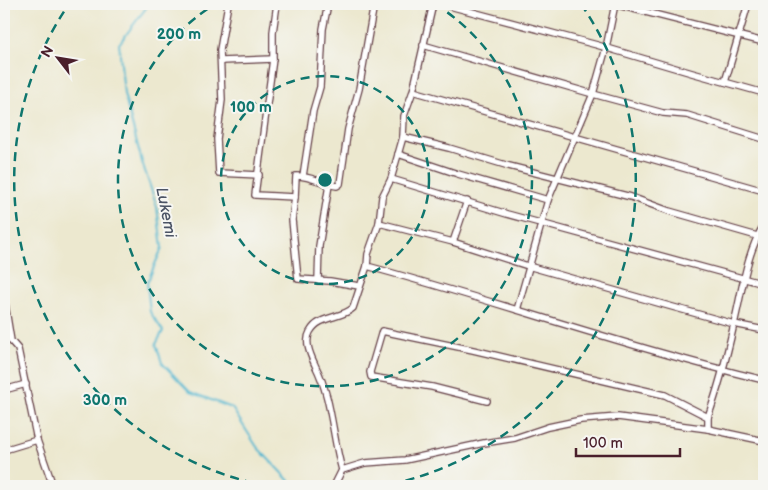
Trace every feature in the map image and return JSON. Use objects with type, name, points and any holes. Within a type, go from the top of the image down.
[{"type":"street","points":[[228,4],[220,50],[222,100],[217,139],[218,174],[258,175]]},
{"type":"street","points":[[277,4],[273,32],[273,59],[256,195],[296,197]]},
{"type":"street","points":[[303,176],[313,111],[320,87],[323,29],[328,4]]},
{"type":"street","points":[[359,286],[330,281],[298,279],[292,220],[296,197],[296,176],[322,181],[329,185],[337,186],[340,184],[348,129],[359,89],[374,4]]},
{"type":"street","points":[[334,486],[342,470],[327,397],[311,356],[309,332],[321,322],[349,312],[353,308],[379,223],[382,197],[391,179],[404,137],[404,116],[413,91],[433,4]]},
{"type":"street","points":[[442,4],[764,93]]},
{"type":"street","points":[[517,310],[548,200],[593,94],[606,48],[614,4],[764,42]]},
{"type":"street","points":[[725,82],[748,4]]},
{"type":"street","points":[[423,45],[593,94],[663,113],[687,115],[764,138]]},
{"type":"street","points":[[221,61],[273,59]]},
{"type":"street","points":[[413,91],[764,191]]},
{"type":"street","points":[[404,137],[631,197],[669,211],[764,237]]},
{"type":"street","points":[[398,154],[458,174],[548,200]]},
{"type":"street","points":[[391,179],[540,223],[764,284]]},
{"type":"street","points":[[318,280],[319,246],[329,185]]},
{"type":"street","points":[[453,242],[467,202]]},
{"type":"street","points":[[379,223],[453,242],[528,266],[734,324],[764,330]]},
{"type":"street","points":[[708,430],[708,417],[734,324],[744,279],[757,236],[764,225]]},
{"type":"street","points":[[367,266],[441,286],[722,370],[764,380]]},
{"type":"street","points":[[4,298],[11,341],[18,350],[37,440],[53,486]]},
{"type":"street","points":[[487,401],[432,387],[371,377],[370,372],[382,331],[448,344],[665,396],[708,417]]},
{"type":"street","points":[[4,342],[11,341]]},
{"type":"street","points":[[4,390],[26,384]]},
{"type":"street","points":[[342,470],[365,463],[405,460],[515,438],[548,427],[581,420],[618,417],[708,430],[764,441]]},
{"type":"street","points":[[4,450],[37,440]]},
{"type":"waterway","name":"Lukemi","points":[[149,4],[119,44],[124,94],[142,162],[157,207],[162,248],[147,283],[150,312],[163,331],[156,344],[162,363],[190,392],[232,408],[257,447],[294,486]]}]
